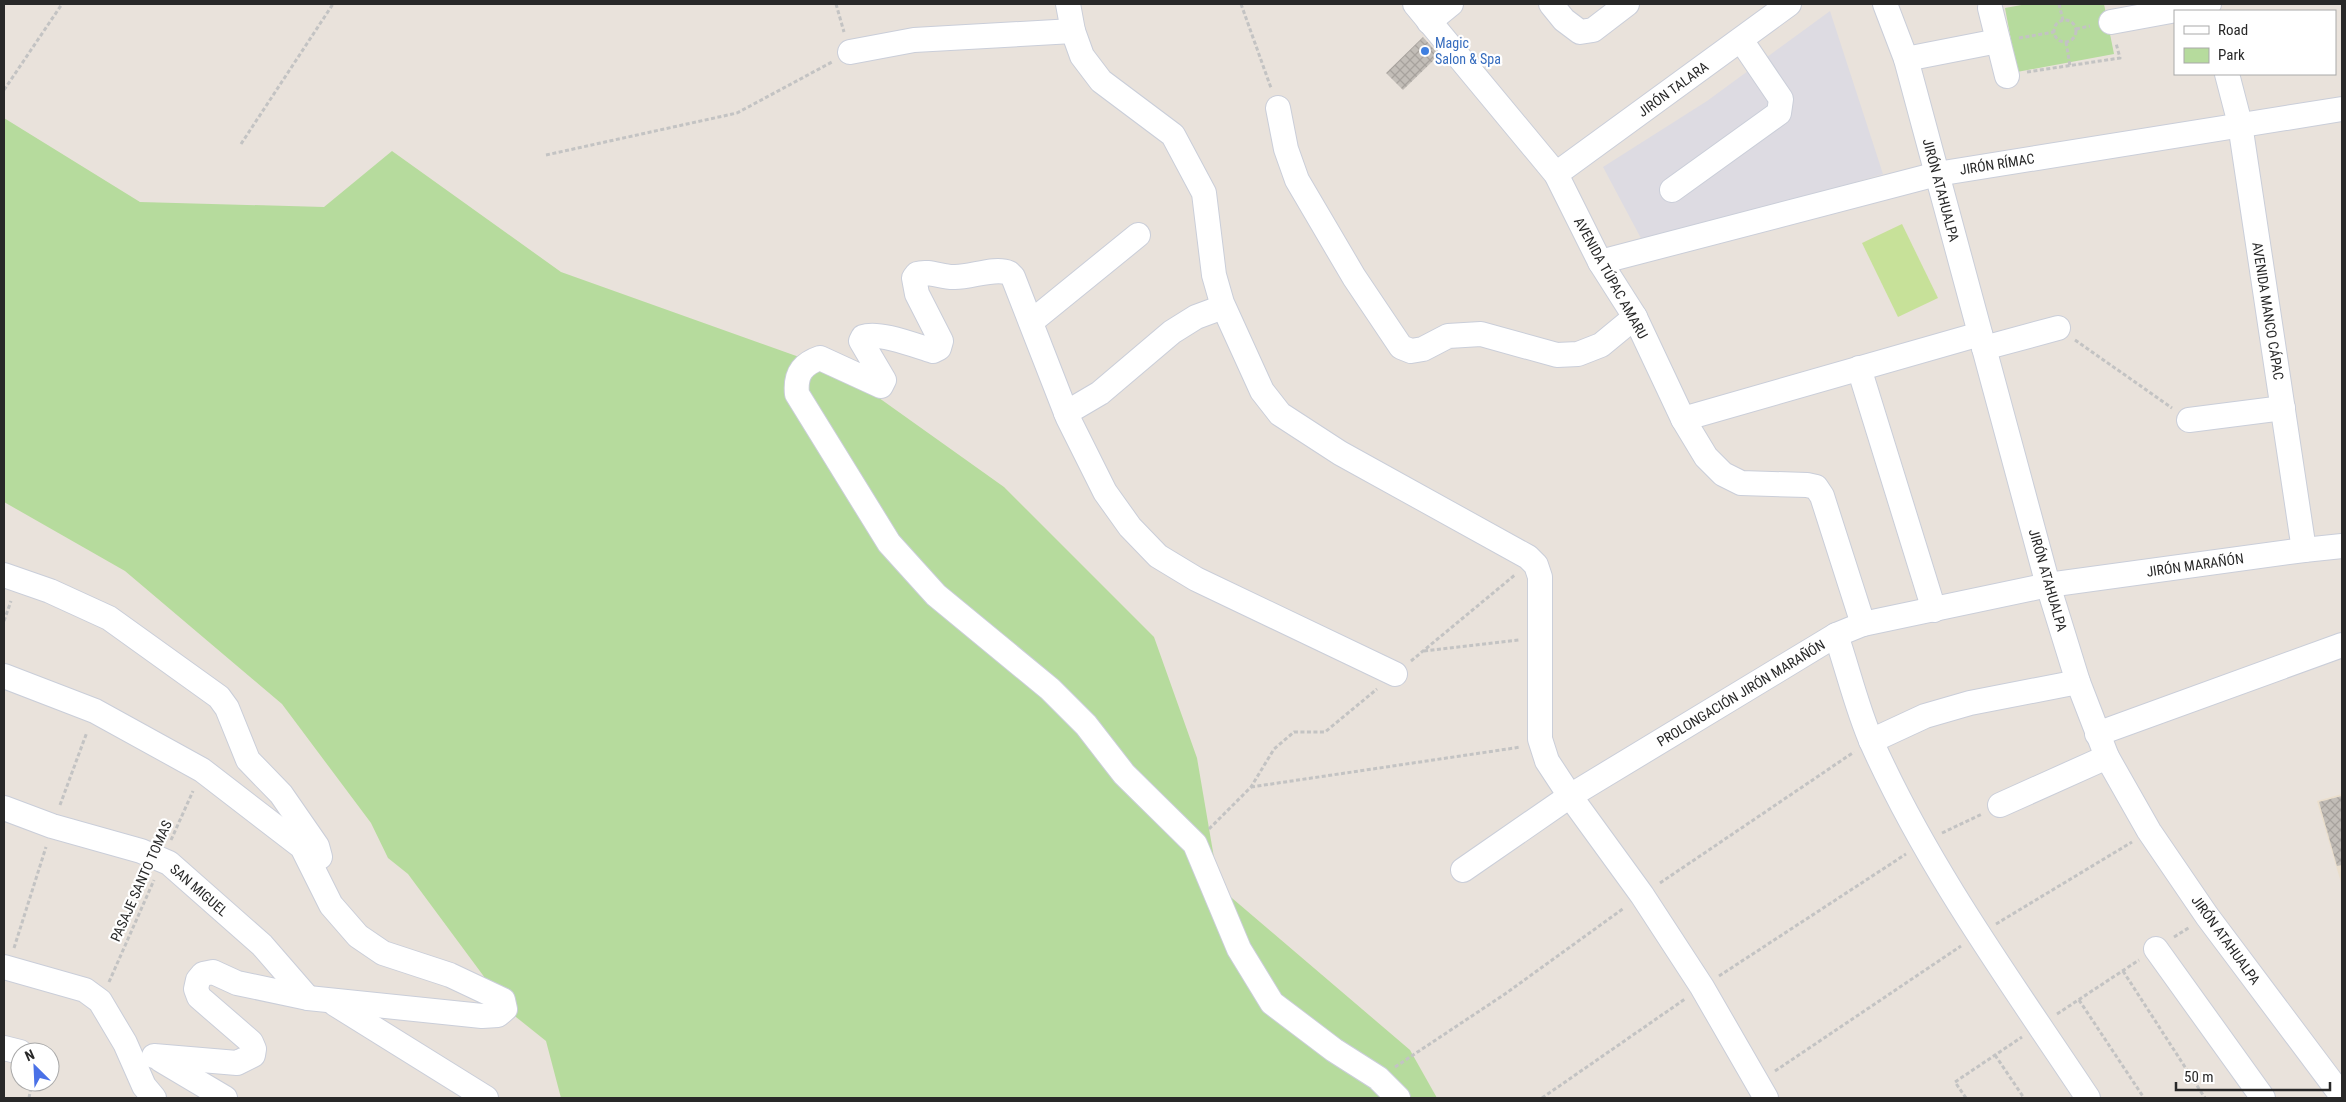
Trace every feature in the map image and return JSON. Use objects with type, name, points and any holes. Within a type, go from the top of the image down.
[{"type":"street","points":[[1068,4],[1082,56],[1102,81],[1173,134],[1204,193],[1214,275],[1223,307],[1262,391],[1280,414],[1340,453],[1536,565],[1540,577],[1542,744],[1547,761],[1642,895],[1702,987],[1762,1091]]},
{"type":"street","points":[[1422,13],[1451,4]]},
{"type":"street","points":[[1551,4],[1564,20],[1580,32],[1593,30],[1627,4]]},
{"type":"street","name":"JIRÓN TALARA","points":[[1556,174],[1789,4]]},
{"type":"street","name":"JIRÓN ATAHUALPA","points":[[1885,4],[1906,58],[2048,585],[2078,682],[2107,757],[2149,832],[2207,916],[2342,1096]]},
{"type":"street","points":[[2176,10],[2209,4]]},
{"type":"street","points":[[1990,8],[2007,76]]},
{"type":"street","points":[[2111,22],[2174,10]]},
{"type":"street","name":"AVENIDA TÚPAC AMARU","points":[[1422,13],[1556,174],[1600,262],[1635,317],[1683,419],[1706,457],[1723,474],[1741,483],[1807,485],[1816,487],[1822,496],[1863,624]]},
{"type":"street","points":[[850,52],[914,40],[1074,31]]},
{"type":"street","points":[[1672,190],[1779,113],[1781,99],[1741,40]]},
{"type":"street","points":[[1906,58],[1998,41]]},
{"type":"street","name":"AVENIDA MANCO CÁPAC","points":[[2227,75],[2240,124],[2304,550]]},
{"type":"street","points":[[1278,108],[1286,149],[1297,180],[1354,277],[1401,347],[1411,351],[1423,349],[1448,336],[1481,334],[1557,355],[1578,354],[1601,345],[1635,317]]},
{"type":"street","name":"JIRÓN RÍMAC","points":[[1600,262],[1937,174],[2342,109]]},
{"type":"street","points":[[1032,322],[1138,235]]},
{"type":"street","points":[[1395,674],[1196,579],[1158,556],[1130,527],[1105,492],[1066,413],[1032,322],[1009,273],[996,271],[955,278],[923,272],[917,274],[914,278],[917,294],[941,341],[939,348],[933,351],[869,334],[863,337],[861,341],[884,380],[880,386],[820,358],[809,362],[801,370],[796,382],[797,394],[888,544],[936,595],[1050,689],[1086,725],[1124,774],[1195,844],[1239,950],[1272,1003],[1334,1050],[1378,1078],[1398,1098]]},
{"type":"street","points":[[1066,413],[1100,393],[1172,332],[1196,317],[1223,307]]},
{"type":"street","points":[[1683,419],[1859,368],[1982,341],[2058,328]]},
{"type":"street","points":[[1859,368],[1934,610]]},
{"type":"street","points":[[2189,420],[2283,408]]},
{"type":"street","name":"JIRÓN MARAÑÓN","points":[[2048,585],[2342,546]]},
{"type":"street","points":[[4,575],[50,591],[110,618],[219,697],[227,708],[248,760],[281,794],[317,846],[320,856],[317,881]]},
{"type":"street","name":"PROLONGACIÓN JIRÓN MARAÑÓN","points":[[1463,870],[1570,796],[1836,635],[1863,624],[2048,585]]},
{"type":"street","points":[[1836,635],[1871,741],[1922,843],[1977,935],[2088,1098]]},
{"type":"street","points":[[2098,734],[2342,646]]},
{"type":"street","points":[[4,676],[95,711],[202,770],[302,848],[330,905],[358,936],[383,953],[450,975],[491,992],[503,1000],[505,1009],[498,1015],[482,1016],[319,999],[237,983],[213,972],[203,974],[198,980],[196,989],[199,997],[250,1042],[254,1049],[253,1055],[237,1063],[154,1056]]},
{"type":"street","points":[[1871,741],[1926,716],[1970,703],[2078,682]]},
{"type":"street","points":[[2000,805],[2107,757]]},
{"type":"street","name":"SAN MIGUEL","points":[[4,808],[52,826],[142,851],[169,863],[262,945],[319,999]]},
{"type":"street","points":[[2156,949],[2263,1098]]},
{"type":"street","points":[[4,967],[85,990],[100,1001],[125,1043],[144,1086],[154,1098]]},
{"type":"street","points":[[319,999],[486,1098]]},
{"type":"street","points":[[125,1043],[154,1056],[225,1098]]},
{"type":"path","points":[[4,90],[62,4]]},
{"type":"path","points":[[241,144],[333,4]]},
{"type":"path","points":[[546,155],[737,113],[850,52],[836,4]]},
{"type":"path","points":[[1241,4],[1278,108]]},
{"type":"path","points":[[2059,4],[2063,20]]},
{"type":"path","points":[[2063,20],[2071,21],[2076,30],[2072,40],[2066,42],[2059,40],[2055,32],[2056,26],[2063,20]]},
{"type":"path","points":[[2007,76],[2120,58],[2111,22]]},
{"type":"path","points":[[1998,41],[2055,32]]},
{"type":"path","points":[[2066,42],[2070,66]]},
{"type":"path","points":[[2058,328],[2189,420]]},
{"type":"path","points":[[1195,844],[1251,786],[1274,749],[1294,732],[1325,732],[1532,561]]},
{"type":"path","points":[[1423,651],[1540,638]]},
{"type":"path","points":[[1251,786],[1542,744]]},
{"type":"path","name":"PASAJE SANTO TOMAS","points":[[100,1001],[202,770]]},
{"type":"path","points":[[1542,1098],[1702,987],[1922,843],[2000,805]]},
{"type":"path","points":[[1762,1091],[1977,935],[2149,832]]},
{"type":"path","points":[[1966,1098],[1955,1082],[2207,916]]},
{"type":"path","points":[[2123,971],[2205,1098]]},
{"type":"path","points":[[2079,1000],[2144,1098]]},
{"type":"path","points":[[1995,1055],[2024,1098]]},
{"type":"shaded area","points":[[1830,11],[1883,174],[1644,244],[1603,167],[1707,101]]},
{"type":"shaded area","points":[[2342,794],[2342,886],[2317,801]]},
{"type":"green space","points":[[2027,4],[2104,4],[2114,54],[2017,72],[2005,8]]},
{"type":"green space","points":[[4,118],[140,202],[324,207],[392,151],[561,272],[844,373],[1004,487],[1154,637],[1197,758],[1219,887],[1410,1050],[1437,1098],[561,1098],[546,1041],[511,1013],[408,874],[388,858],[371,823],[282,704],[125,571],[4,502]]},
{"type":"green space","points":[[1902,224],[1938,298],[1898,317],[1862,243]]},
{"type":"building","points":[[1423,37],[1439,55],[1403,90],[1386,73]]},
{"type":"building","points":[[2342,796],[2342,865],[2337,866],[2319,802]]},
{"type":"place","name":"Magic Salon & Spa","points":[[1425,51]]}]
